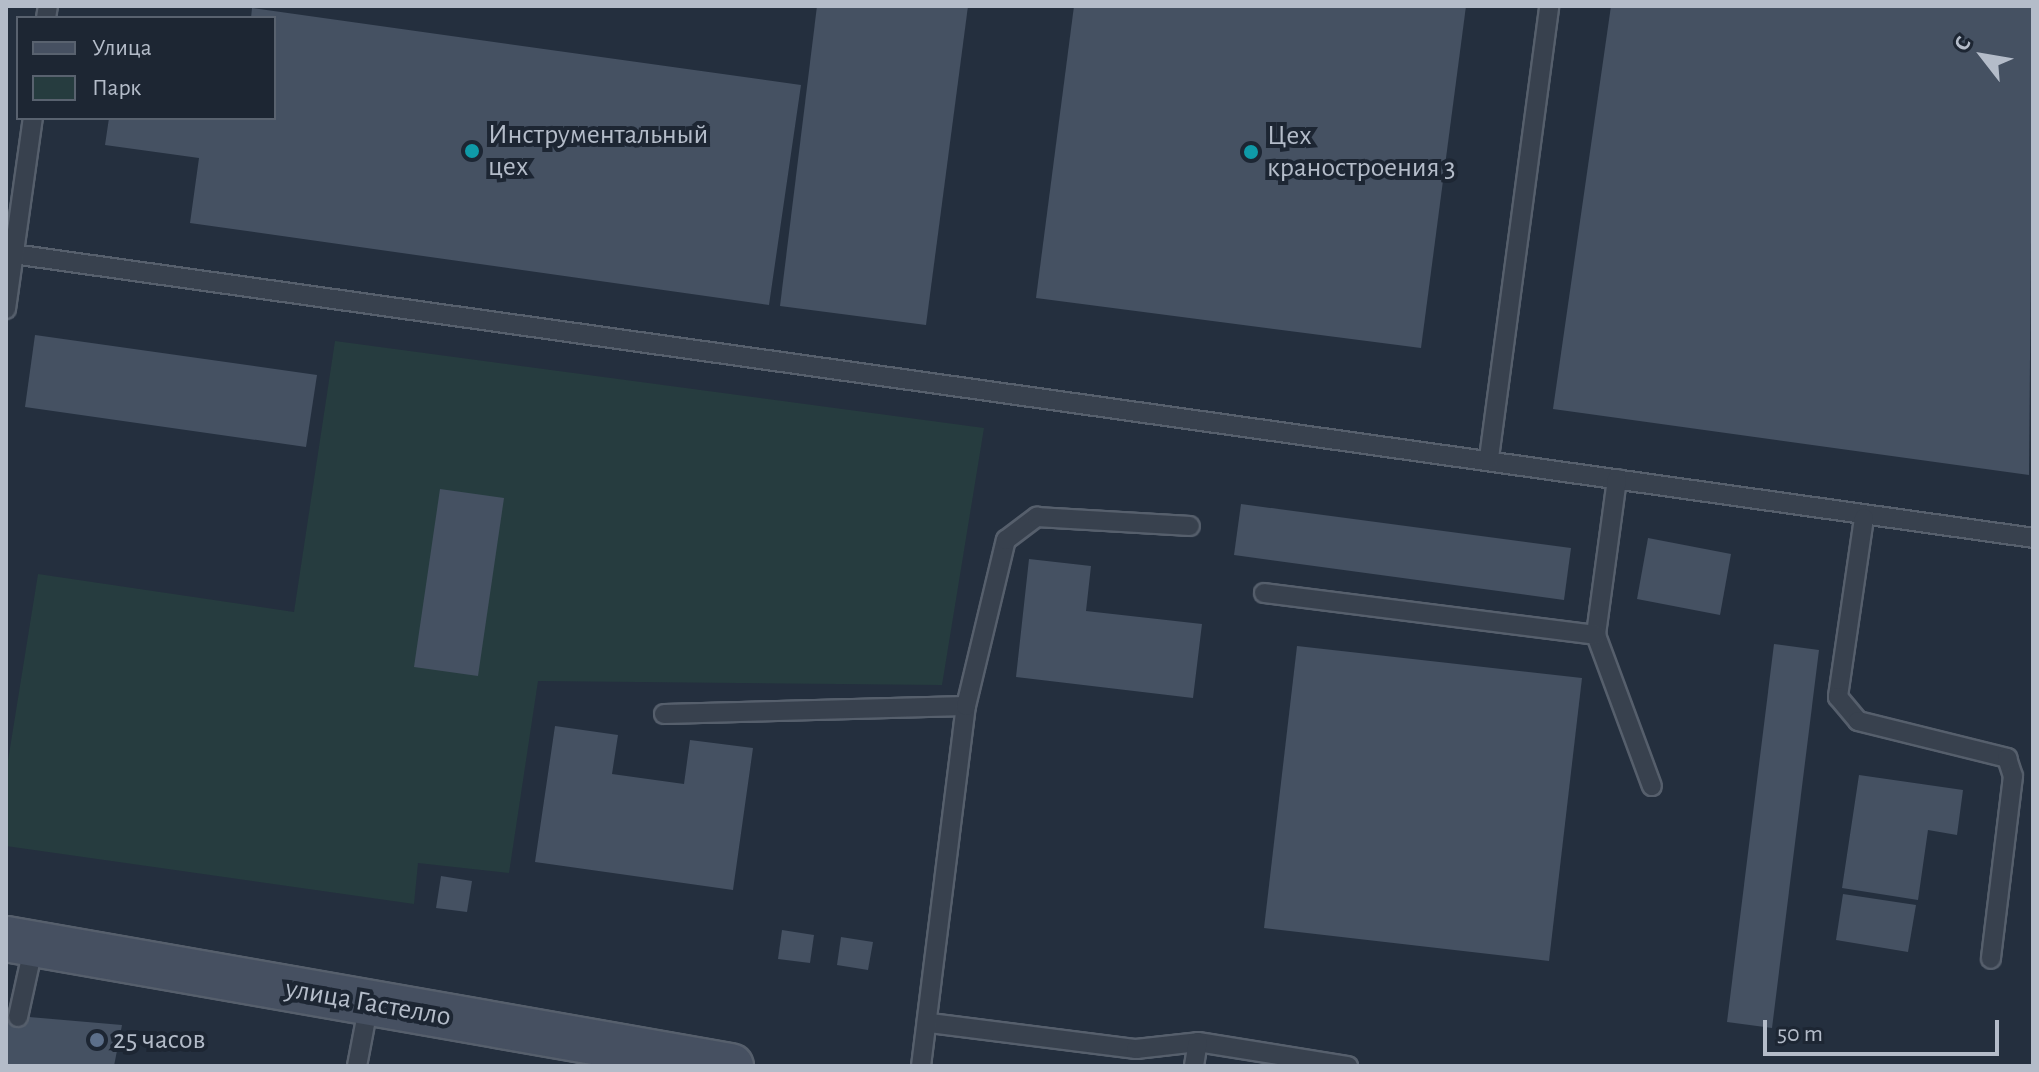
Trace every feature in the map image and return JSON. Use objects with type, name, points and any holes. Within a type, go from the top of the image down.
[{"type":"main road","name":"улица Гастелло","points":[[20,941],[731,1066]]},
{"type":"lane","points":[[1489,458],[1549,6]]},
{"type":"lane","points":[[6,309],[10,254],[33,120]]},
{"type":"lane","points":[[10,254],[1489,458],[1864,518],[2033,538]]},
{"type":"lane","points":[[1617,479],[1596,635],[1652,786]]},
{"type":"lane","points":[[921,1066],[930,1023],[966,706],[1006,540],[1037,517],[1190,526]]},
{"type":"lane","points":[[1864,518],[1838,697],[1858,721],[2007,758],[2013,776],[1991,959]]},
{"type":"lane","points":[[1264,593],[1596,635]]},
{"type":"lane","points":[[664,714],[966,706]]},
{"type":"lane","points":[[18,1017],[20,941]]},
{"type":"lane","points":[[357,1066],[369,1003]]},
{"type":"lane","points":[[930,1023],[1136,1049],[1198,1042],[1348,1066]]},
{"type":"lane","points":[[1194,1066],[1198,1042]]},
{"type":"green space","points":[[335,341],[984,428],[942,685],[538,681],[509,873],[418,863],[414,904],[6,846],[6,773],[38,574],[294,612]]},
{"type":"building","points":[[817,6],[968,6],[926,325],[780,306]]},
{"type":"building","name":"Цех краностроения 3","points":[[1074,6],[1466,6],[1421,348],[1036,298]]},
{"type":"building","points":[[1611,6],[2033,6],[2029,475],[1553,409]]},
{"type":"building","name":"Инструментальный цех","points":[[252,8],[801,85],[769,305],[190,223],[199,158],[105,145],[109,120],[276,120],[276,16],[251,16]]},
{"type":"building","points":[[35,335],[317,375],[306,447],[25,407]]},
{"type":"building","points":[[440,489],[504,498],[478,676],[414,667]]},
{"type":"building","points":[[1241,504],[1571,548],[1564,600],[1234,555]]},
{"type":"building","points":[[1648,538],[1731,554],[1720,615],[1637,599]]},
{"type":"building","points":[[1029,559],[1091,566],[1086,611],[1202,624],[1193,698],[1016,677]]},
{"type":"building","points":[[1774,644],[1819,650],[1772,1028],[1727,1022]]},
{"type":"building","points":[[1297,646],[1582,678],[1549,961],[1264,928]]},
{"type":"building","points":[[555,726],[618,735],[612,774],[684,784],[690,740],[753,748],[733,890],[535,862]]},
{"type":"building","points":[[1859,775],[1963,790],[1957,835],[1928,830],[1918,900],[1842,888]]},
{"type":"building","points":[[441,876],[472,881],[467,912],[436,908]]},
{"type":"building","points":[[1843,894],[1916,905],[1908,952],[1836,940]]},
{"type":"building","points":[[782,930],[814,935],[810,963],[778,959]]},
{"type":"building","points":[[841,937],[873,942],[868,970],[837,965]]},
{"type":"building","points":[[6,1015],[122,1025],[114,1066],[6,1066]]},
{"type":"place","name":"Инструментальный цех","points":[[472,151]]},
{"type":"place","name":"Цех краностроения 3","points":[[1251,152]]},
{"type":"place","name":"25 часов","points":[[97,1040]]}]
